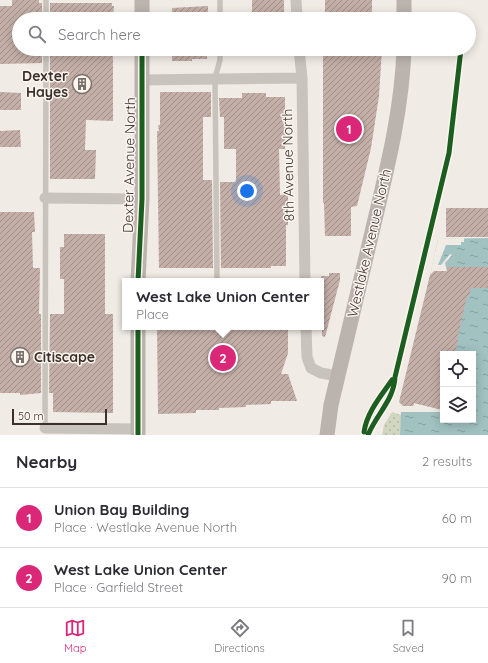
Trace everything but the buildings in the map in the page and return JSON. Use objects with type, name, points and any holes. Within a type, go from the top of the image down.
[{"type":"main road","points":[[142,0],[142,12]]},
{"type":"main road","points":[[404,0],[404,12]]},
{"type":"main road","name":"Dexter Avenue North","points":[[138,278],[142,199],[142,56]]},
{"type":"main road","name":"Westlake Avenue North","points":[[327,435],[331,405],[384,182],[396,123],[404,56]]},
{"type":"main road","points":[[138,330],[138,432]]},
{"type":"street","points":[[296,0],[297,12]]},
{"type":"street","name":"8th Avenue North","points":[[300,56],[302,78],[305,278]]},
{"type":"street","points":[[142,80],[302,78]]},
{"type":"street","points":[[45,198],[142,199]]},
{"type":"street","points":[[306,330],[307,357],[311,368],[321,373],[338,376]]},
{"type":"street","points":[[45,428],[138,432]]},
{"type":"lane","points":[[46,0],[46,12]]},
{"type":"lane","points":[[220,0],[220,12]]},
{"type":"lane","points":[[45,428],[46,56]]},
{"type":"lane","points":[[216,278],[215,78],[220,56]]},
{"type":"green space","points":[[392,412],[401,415],[400,435],[382,435],[384,425]]},
{"type":"water","points":[[488,238],[488,435],[400,435],[401,410],[438,239]]},
{"type":"pier","points":[[464,238],[464,242],[461,242],[461,245],[446,245],[438,265],[441,265],[450,254],[452,255],[445,263],[447,271],[430,275],[438,239]]},
{"type":"pier","points":[[401,403],[403,406],[413,406],[414,403],[440,409],[440,412],[399,412]]},
{"type":"cycle path","points":[[138,278],[142,199],[142,56]]},
{"type":"cycle path","points":[[368,435],[388,400],[394,385],[449,153],[460,56]]},
{"type":"cycle path","points":[[138,330],[138,435]]},
{"type":"cycle path","points":[[364,432],[371,411],[392,380]]},
{"type":"place","name":"Dexter Hayes","points":[[82,84]]},
{"type":"place","name":"Union Bay Building","points":[[349,129]]},
{"type":"place","name":"Citiscape","points":[[20,357]]},
{"type":"place","name":"West Lake Union Center","points":[[223,358]]}]
